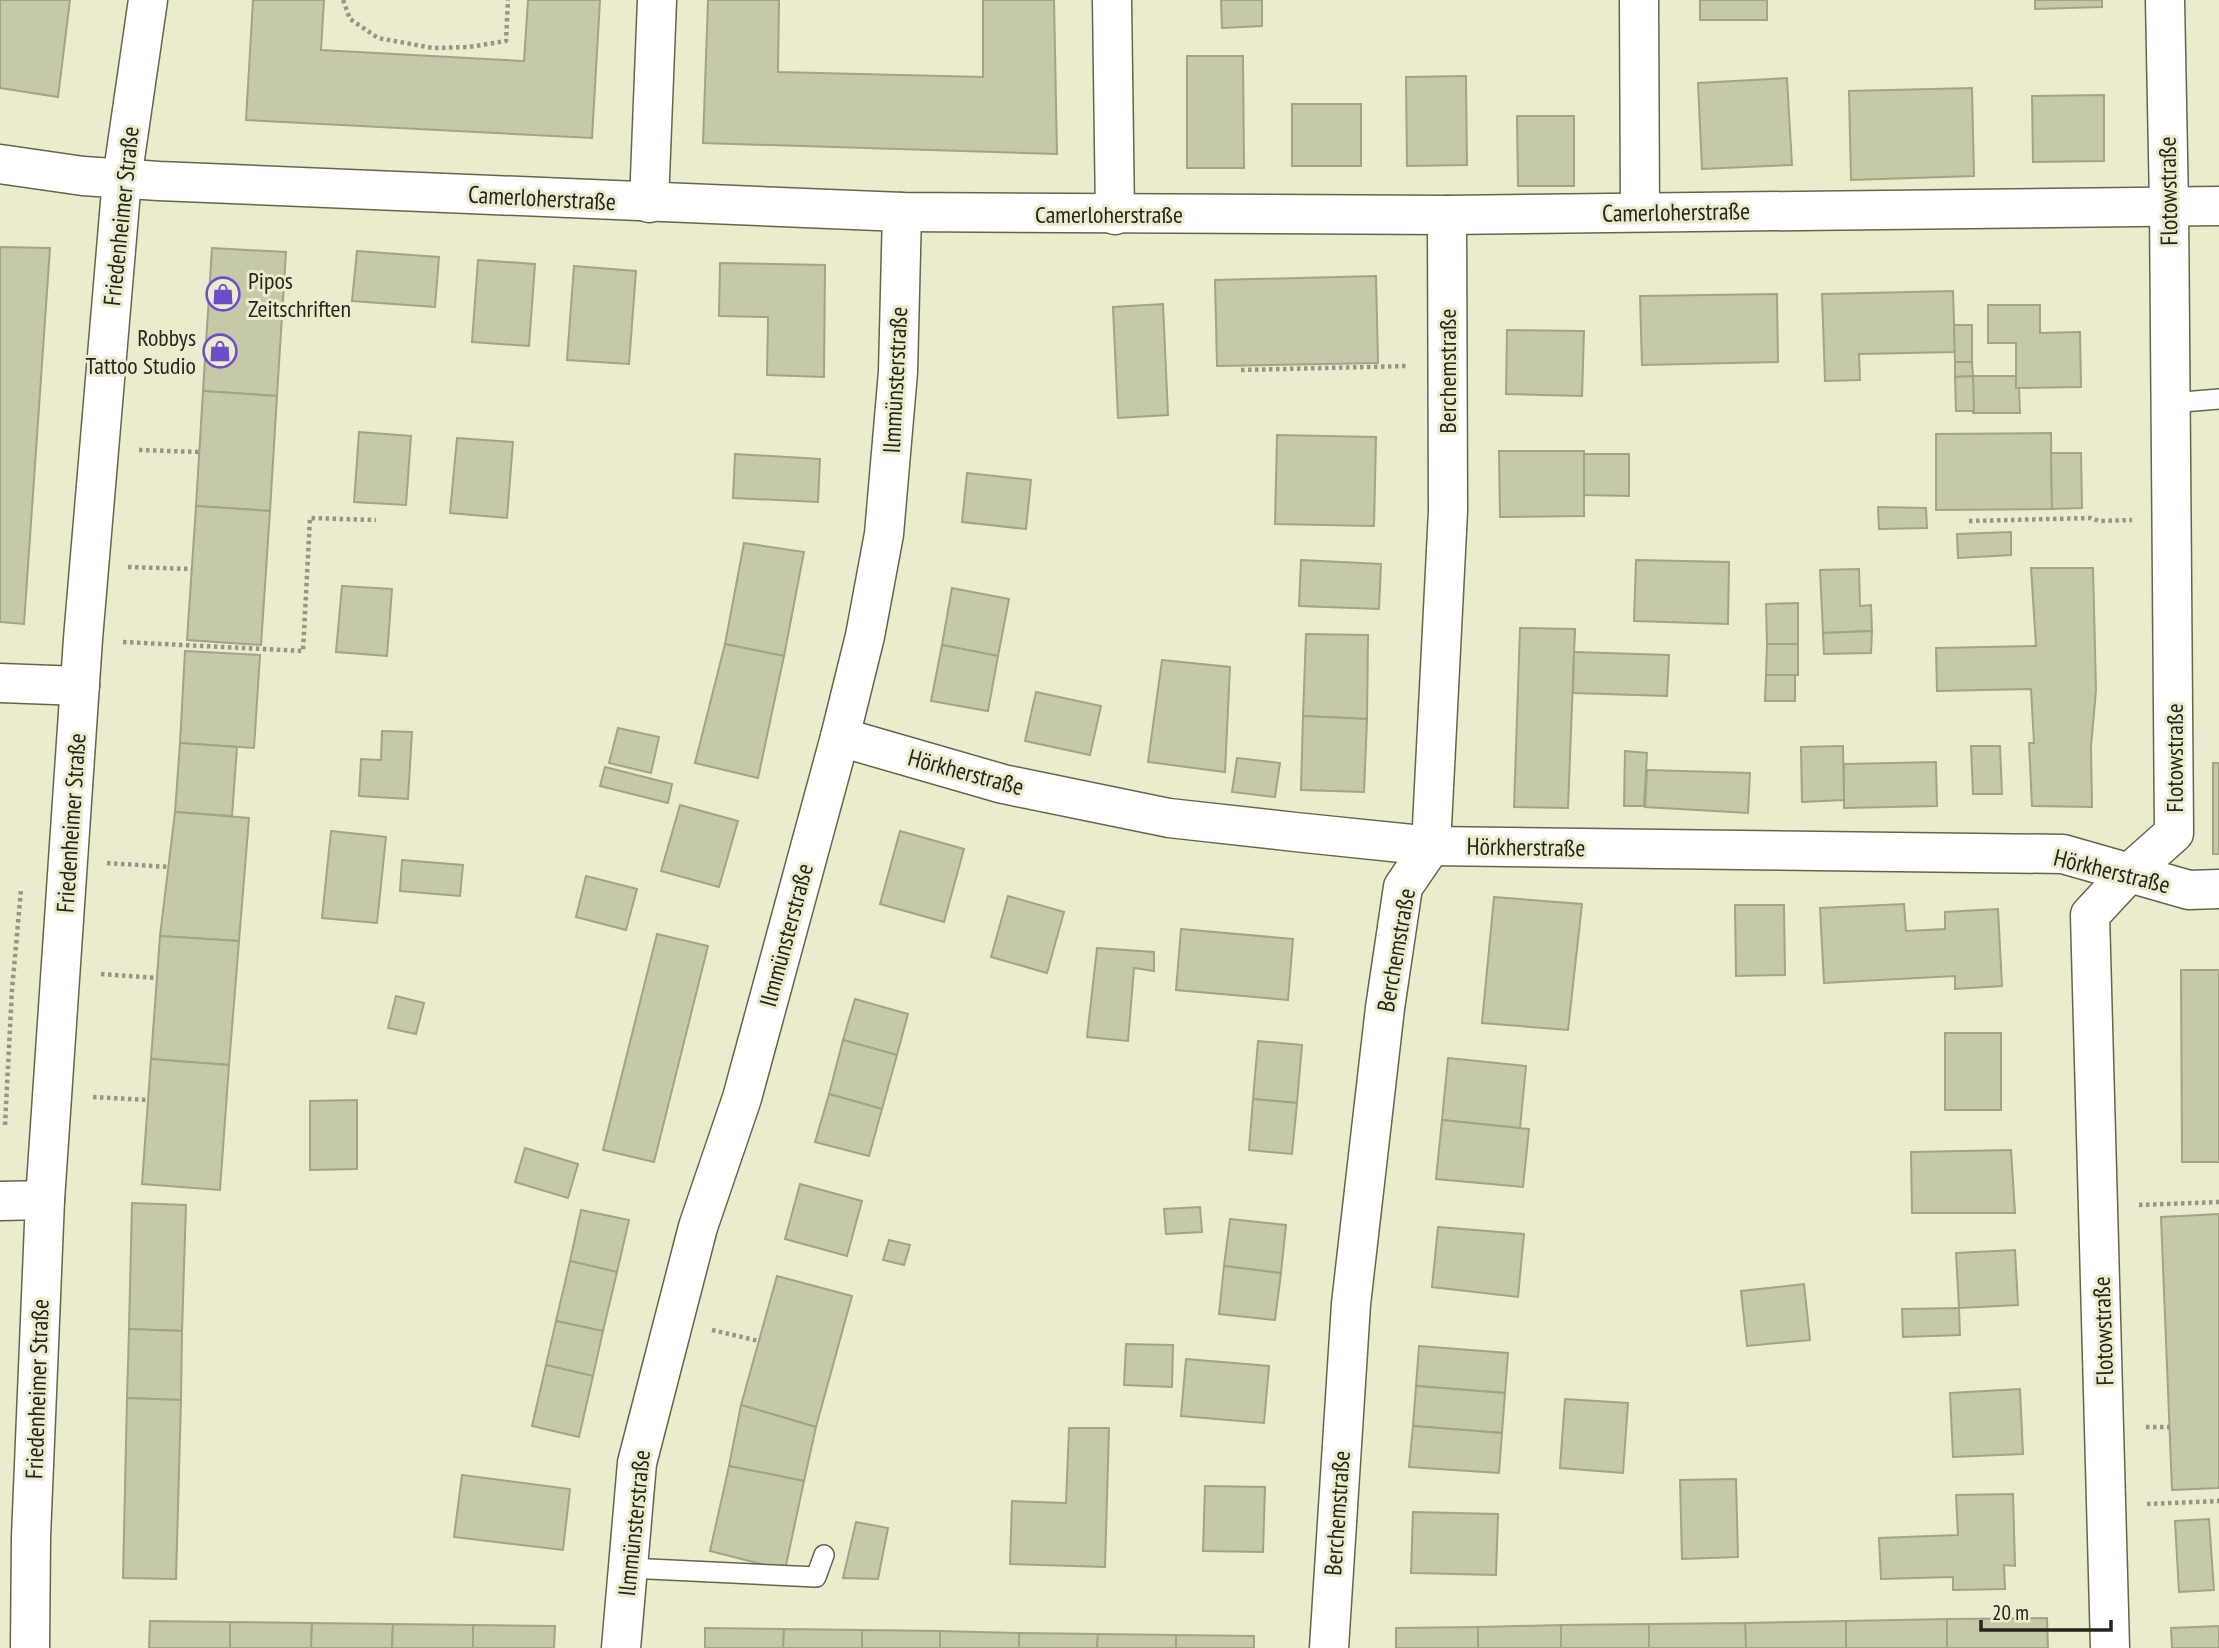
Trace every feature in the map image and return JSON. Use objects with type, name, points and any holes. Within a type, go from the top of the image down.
[{"type":"street","name":"Friedenheimer Straße","points":[[30,1648],[31,1537],[45,1200],[83,639],[122,178],[148,0]]},
{"type":"street","points":[[649,203],[657,0]]},
{"type":"street","points":[[1112,0],[1115,215]]},
{"type":"street","points":[[1639,0],[1640,212]]},
{"type":"street","name":"Flotowstraße","points":[[2110,1648],[2090,915],[2129,873],[2174,834],[2165,0]]},
{"type":"street","name":"Camerloherstraße","points":[[0,164],[122,178],[902,212],[1447,215],[2219,206]]},
{"type":"street","name":"Ilmmünsterstraße","points":[[621,1648],[637,1463],[698,1227],[742,1098],[865,636],[884,534],[898,372],[902,212]]},
{"type":"street","name":"Berchemstraße","points":[[1329,1648],[1351,1304],[1385,1008],[1403,887],[1431,846],[1448,511],[1447,215]]},
{"type":"street","points":[[0,683],[80,686]]},
{"type":"street","name":"Hörkherstraße","points":[[840,737],[1003,783],[1169,818],[1431,846],[2063,854],[2189,890],[2219,889]]},
{"type":"street","points":[[0,1202],[45,1200]]},
{"type":"lane","points":[[2171,403],[2219,399]]},
{"type":"lane","points":[[628,1568],[816,1577],[824,1555]]},
{"type":"path","points":[[343,0],[350,19],[378,38],[433,48],[469,47],[506,41],[508,0]]},
{"type":"path","points":[[1241,370],[1447,365]]},
{"type":"path","points":[[163,451],[200,452]]},
{"type":"path","points":[[83,639],[303,652],[310,518],[376,520]]},
{"type":"path","points":[[1969,521],[2091,518],[2099,522],[2140,520]]},
{"type":"path","points":[[163,568],[192,569]]},
{"type":"path","points":[[68,860],[169,867]]},
{"type":"path","points":[[61,970],[156,978]]},
{"type":"path","points":[[89,1097],[148,1100]]},
{"type":"path","points":[[2099,1206],[2219,1202]]},
{"type":"path","points":[[2108,1506],[2219,1501]]},
{"type":"building","points":[[0,0],[70,0],[58,97],[0,88]]},
{"type":"building","points":[[253,0],[324,0],[321,50],[524,61],[528,0],[600,0],[592,138],[246,120]]},
{"type":"building","points":[[708,0],[779,0],[778,72],[983,77],[983,0],[1054,0],[1057,154],[703,143]]},
{"type":"building","points":[[1221,0],[1262,0],[1262,26],[1222,28]]},
{"type":"building","points":[[1700,0],[1767,0],[1767,20],[1700,20]]},
{"type":"building","points":[[2035,0],[2102,0],[2102,7],[2035,9]]},
{"type":"building","points":[[1187,56],[1243,56],[1244,168],[1187,168]]},
{"type":"building","points":[[1466,76],[1467,165],[1407,166],[1406,77]]},
{"type":"building","points":[[1787,78],[1792,165],[1702,169],[1698,83]]},
{"type":"building","points":[[1972,88],[1974,176],[1851,180],[1849,91]]},
{"type":"building","points":[[2104,95],[2104,161],[2033,162],[2032,96]]},
{"type":"building","points":[[1292,104],[1361,104],[1361,166],[1292,166]]},
{"type":"building","points":[[1517,116],[1574,116],[1574,186],[1518,186]]},
{"type":"building","points":[[0,247],[50,248],[24,624],[0,622]]},
{"type":"building","points":[[212,248],[286,252],[277,396],[203,391]]},
{"type":"building","points":[[357,251],[439,257],[435,307],[352,301]]},
{"type":"building","points":[[478,260],[535,264],[529,346],[472,342]]},
{"type":"building","points":[[720,263],[825,265],[824,377],[767,375],[768,317],[719,316]]},
{"type":"building","points":[[574,266],[636,271],[629,364],[567,360]]},
{"type":"building","points":[[1376,276],[1378,363],[1217,366],[1215,280]]},
{"type":"building","points":[[1953,291],[1955,352],[1859,354],[1860,380],[1825,381],[1822,294]]},
{"type":"building","points":[[1777,294],[1778,362],[1642,365],[1640,296]]},
{"type":"building","points":[[1163,304],[1168,415],[1118,418],[1113,307]]},
{"type":"building","points":[[1988,305],[2040,305],[2040,333],[2080,332],[2081,387],[2016,388],[2016,343],[1988,343]]},
{"type":"building","points":[[1954,325],[1972,325],[1972,362],[1955,362]]},
{"type":"building","points":[[1507,330],[1584,331],[1582,396],[1506,394]]},
{"type":"building","points":[[1955,362],[1972,362],[1973,376],[1955,377]]},
{"type":"building","points":[[1973,376],[2016,376],[2020,413],[1973,413]]},
{"type":"building","points":[[1973,376],[1974,411],[1956,411],[1955,377]]},
{"type":"building","points":[[203,391],[277,396],[270,511],[196,506]]},
{"type":"building","points":[[359,432],[411,436],[406,505],[354,502]]},
{"type":"building","points":[[2051,433],[2052,509],[1936,510],[1936,434]]},
{"type":"building","points":[[1277,435],[1376,437],[1374,526],[1275,524]]},
{"type":"building","points":[[457,438],[513,442],[507,518],[450,513]]},
{"type":"building","points":[[1499,451],[1584,451],[1584,516],[1500,517]]},
{"type":"building","points":[[2051,453],[2081,453],[2082,508],[2052,509]]},
{"type":"building","points":[[735,454],[820,459],[818,502],[733,498]]},
{"type":"building","points":[[1584,454],[1629,454],[1629,496],[1584,495]]},
{"type":"building","points":[[967,473],[1031,480],[1026,529],[962,522]]},
{"type":"building","points":[[196,506],[270,511],[261,645],[187,640]]},
{"type":"building","points":[[1878,507],[1926,508],[1927,528],[1879,529]]},
{"type":"building","points":[[2011,532],[2011,555],[1958,558],[1957,534]]},
{"type":"building","points":[[744,543],[804,552],[784,656],[725,644]]},
{"type":"building","points":[[1301,560],[1381,564],[1379,609],[1299,606]]},
{"type":"building","points":[[1636,560],[1729,562],[1728,624],[1634,621]]},
{"type":"building","points":[[2031,568],[2093,568],[2096,690],[2091,747],[2092,807],[2032,806],[2029,743],[2034,743],[2031,689],[1937,691],[1936,648],[2036,646]]},
{"type":"building","points":[[1859,569],[1860,606],[1871,605],[1872,631],[1823,633],[1820,570]]},
{"type":"building","points":[[342,586],[392,589],[387,656],[336,652]]},
{"type":"building","points":[[952,588],[1009,599],[998,656],[942,645]]},
{"type":"building","points":[[1798,603],[1798,644],[1767,644],[1766,604]]},
{"type":"building","points":[[1520,628],[1575,629],[1568,808],[1514,807]]},
{"type":"building","points":[[1872,631],[1871,653],[1824,654],[1823,633]]},
{"type":"building","points":[[1306,634],[1368,635],[1367,719],[1303,716]]},
{"type":"building","points":[[725,644],[784,656],[758,778],[695,763]]},
{"type":"building","points":[[1767,644],[1798,644],[1798,675],[1766,675]]},
{"type":"building","points":[[942,645],[998,656],[988,711],[931,701]]},
{"type":"building","points":[[185,651],[260,655],[254,748],[180,743]]},
{"type":"building","points":[[1574,652],[1669,655],[1667,696],[1573,693]]},
{"type":"building","points":[[1162,660],[1230,667],[1225,772],[1148,762]]},
{"type":"building","points":[[1766,675],[1795,675],[1795,701],[1765,701]]},
{"type":"building","points":[[1036,692],[1101,706],[1090,755],[1025,741]]},
{"type":"building","points":[[1303,716],[1367,719],[1364,792],[1301,790]]},
{"type":"building","points":[[618,728],[659,737],[651,773],[609,763]]},
{"type":"building","points":[[382,731],[412,732],[408,799],[359,796],[361,759],[381,760]]},
{"type":"building","points":[[180,743],[237,747],[232,816],[175,812]]},
{"type":"building","points":[[1843,746],[1844,800],[1802,802],[1801,747]]},
{"type":"building","points":[[1971,746],[2000,746],[2002,794],[1973,794]]},
{"type":"building","points":[[1625,751],[1647,753],[1644,806],[1624,806]]},
{"type":"building","points":[[1237,758],[1280,763],[1275,797],[1232,792]]},
{"type":"building","points":[[1936,762],[1937,806],[1844,808],[1844,764]]},
{"type":"building","points":[[2213,763],[2219,763],[2219,854],[2213,854]]},
{"type":"building","points":[[605,767],[672,784],[668,803],[600,786]]},
{"type":"building","points":[[1647,770],[1750,773],[1748,813],[1645,807]]},
{"type":"building","points":[[680,805],[738,821],[719,887],[661,871]]},
{"type":"building","points":[[175,812],[249,818],[239,941],[160,936]]},
{"type":"building","points":[[331,831],[386,837],[377,923],[322,918]]},
{"type":"building","points":[[900,831],[964,849],[944,922],[880,904]]},
{"type":"building","points":[[402,860],[463,865],[460,896],[400,891]]},
{"type":"building","points":[[586,876],[637,889],[626,930],[576,917]]},
{"type":"building","points":[[1008,896],[1064,912],[1047,973],[991,957]]},
{"type":"building","points":[[1494,897],[1582,904],[1568,1030],[1482,1023]]},
{"type":"building","points":[[1904,904],[1906,931],[1945,929],[1945,912],[1998,909],[2002,986],[1955,989],[1955,976],[1824,983],[1820,908]]},
{"type":"building","points":[[1735,905],[1784,905],[1785,975],[1736,976]]},
{"type":"building","points":[[1181,929],[1293,939],[1288,1000],[1176,990]]},
{"type":"building","points":[[657,934],[708,946],[654,1162],[603,1150]]},
{"type":"building","points":[[160,936],[239,941],[229,1065],[151,1059]]},
{"type":"building","points":[[1097,948],[1154,952],[1154,971],[1134,968],[1128,1041],[1087,1037]]},
{"type":"building","points":[[2181,970],[2219,970],[2219,1162],[2182,1162]]},
{"type":"building","points":[[396,996],[424,1003],[416,1034],[388,1028]]},
{"type":"building","points":[[855,999],[908,1014],[897,1055],[843,1040]]},
{"type":"building","points":[[1945,1033],[2001,1033],[2001,1110],[1945,1110]]},
{"type":"building","points":[[843,1040],[897,1055],[882,1109],[829,1094]]},
{"type":"building","points":[[1258,1041],[1302,1045],[1297,1103],[1253,1099]]},
{"type":"building","points":[[1448,1058],[1526,1066],[1520,1128],[1442,1120]]},
{"type":"building","points":[[151,1059],[229,1065],[220,1190],[142,1184]]},
{"type":"building","points":[[829,1094],[882,1109],[869,1156],[815,1142]]},
{"type":"building","points":[[1253,1099],[1297,1103],[1292,1154],[1249,1150]]},
{"type":"building","points":[[357,1100],[357,1169],[310,1170],[310,1101]]},
{"type":"building","points":[[1442,1120],[1529,1129],[1523,1187],[1436,1179]]},
{"type":"building","points":[[525,1148],[578,1164],[568,1198],[515,1182]]},
{"type":"building","points":[[2011,1150],[2015,1213],[1912,1213],[1911,1152]]},
{"type":"building","points":[[800,1184],[862,1201],[847,1256],[785,1239]]},
{"type":"building","points":[[132,1203],[186,1205],[182,1331],[129,1329]]},
{"type":"building","points":[[1200,1207],[1202,1232],[1166,1234],[1164,1209]]},
{"type":"building","points":[[581,1210],[629,1220],[617,1272],[570,1261]]},
{"type":"building","points":[[2219,1214],[2219,1488],[2172,1490],[2161,1217]]},
{"type":"building","points":[[1230,1219],[1286,1225],[1281,1273],[1224,1266]]},
{"type":"building","points":[[1438,1227],[1524,1234],[1518,1297],[1432,1287]]},
{"type":"building","points":[[889,1240],[910,1245],[904,1265],[883,1260]]},
{"type":"building","points":[[2015,1250],[2018,1305],[1959,1308],[1956,1253]]},
{"type":"building","points":[[570,1261],[617,1272],[603,1331],[556,1321]]},
{"type":"building","points":[[1224,1266],[1281,1273],[1275,1320],[1219,1314]]},
{"type":"building","points":[[777,1276],[852,1296],[816,1427],[741,1405]]},
{"type":"building","points":[[1804,1284],[1810,1340],[1747,1346],[1741,1291]]},
{"type":"building","points":[[1959,1308],[1960,1335],[1903,1337],[1902,1309]]},
{"type":"building","points":[[556,1321],[603,1331],[593,1376],[546,1365]]},
{"type":"building","points":[[129,1329],[182,1331],[181,1400],[127,1398]]},
{"type":"building","points":[[1126,1344],[1173,1345],[1172,1387],[1124,1385]]},
{"type":"building","points":[[1419,1346],[1508,1353],[1505,1393],[1416,1386]]},
{"type":"building","points":[[1186,1359],[1269,1366],[1264,1423],[1181,1416]]},
{"type":"building","points":[[546,1365],[593,1376],[579,1437],[532,1426]]},
{"type":"building","points":[[1416,1386],[1505,1393],[1502,1433],[1413,1426]]},
{"type":"building","points":[[2020,1389],[2023,1454],[1953,1457],[1950,1393]]},
{"type":"building","points":[[127,1398],[181,1400],[176,1579],[123,1578]]},
{"type":"building","points":[[1565,1399],[1628,1403],[1623,1473],[1560,1468]]},
{"type":"building","points":[[741,1405],[816,1427],[804,1481],[729,1466]]},
{"type":"building","points":[[1413,1426],[1502,1433],[1499,1473],[1409,1467]]},
{"type":"building","points":[[1069,1428],[1109,1428],[1105,1567],[1010,1564],[1012,1501],[1066,1503]]},
{"type":"building","points":[[729,1466],[804,1481],[785,1570],[710,1551]]},
{"type":"building","points":[[462,1475],[570,1489],[563,1550],[454,1537]]},
{"type":"building","points":[[1736,1479],[1738,1557],[1682,1559],[1680,1480]]},
{"type":"building","points":[[1205,1486],[1265,1487],[1263,1552],[1203,1551]]},
{"type":"building","points":[[2013,1494],[2015,1566],[2004,1565],[2005,1589],[1953,1590],[1953,1577],[1881,1579],[1879,1538],[1958,1535],[1956,1495]]},
{"type":"building","points":[[1413,1512],[1498,1514],[1496,1575],[1411,1573]]},
{"type":"building","points":[[2209,1519],[2214,1590],[2179,1592],[2175,1521]]},
{"type":"building","points":[[856,1522],[888,1528],[878,1579],[843,1578]]},
{"type":"building","points":[[2047,1618],[2048,1648],[1947,1648],[1947,1619]]},
{"type":"building","points":[[1947,1619],[1947,1648],[1846,1648],[1846,1621]]},
{"type":"building","points":[[150,1621],[230,1622],[230,1648],[149,1648]]},
{"type":"building","points":[[1846,1621],[1846,1648],[1746,1648],[1745,1623]]},
{"type":"building","points":[[230,1622],[312,1623],[311,1648],[230,1648]]},
{"type":"building","points":[[312,1623],[393,1624],[392,1648],[311,1648]]},
{"type":"building","points":[[1745,1623],[1746,1648],[1649,1648],[1649,1624]]},
{"type":"building","points":[[393,1624],[473,1625],[473,1648],[392,1648]]},
{"type":"building","points":[[1649,1624],[1649,1648],[1561,1648],[1561,1625]]},
{"type":"building","points":[[473,1625],[555,1626],[554,1648],[473,1648]]},
{"type":"building","points":[[1561,1625],[1561,1648],[1478,1648],[1478,1627]]},
{"type":"building","points":[[2219,1626],[2219,1648],[2172,1648],[2171,1628]]},
{"type":"building","points":[[1478,1627],[1478,1648],[1396,1648],[1396,1628]]},
{"type":"building","points":[[705,1628],[784,1629],[783,1648],[705,1648]]},
{"type":"building","points":[[784,1629],[862,1630],[862,1648],[783,1648]]},
{"type":"building","points":[[862,1630],[940,1631],[940,1648],[862,1648]]},
{"type":"building","points":[[940,1631],[1019,1633],[1019,1648],[940,1648]]},
{"type":"building","points":[[1019,1633],[1098,1634],[1097,1648],[1019,1648]]},
{"type":"building","points":[[1098,1634],[1176,1635],[1176,1648],[1097,1648]]},
{"type":"building","points":[[1176,1635],[1254,1636],[1254,1648],[1176,1648]]},
{"type":"place","name":"Pipos Zeitschriften","points":[[223,294]]},
{"type":"place","name":"Robbys Tattoo Studio","points":[[220,351]]}]
